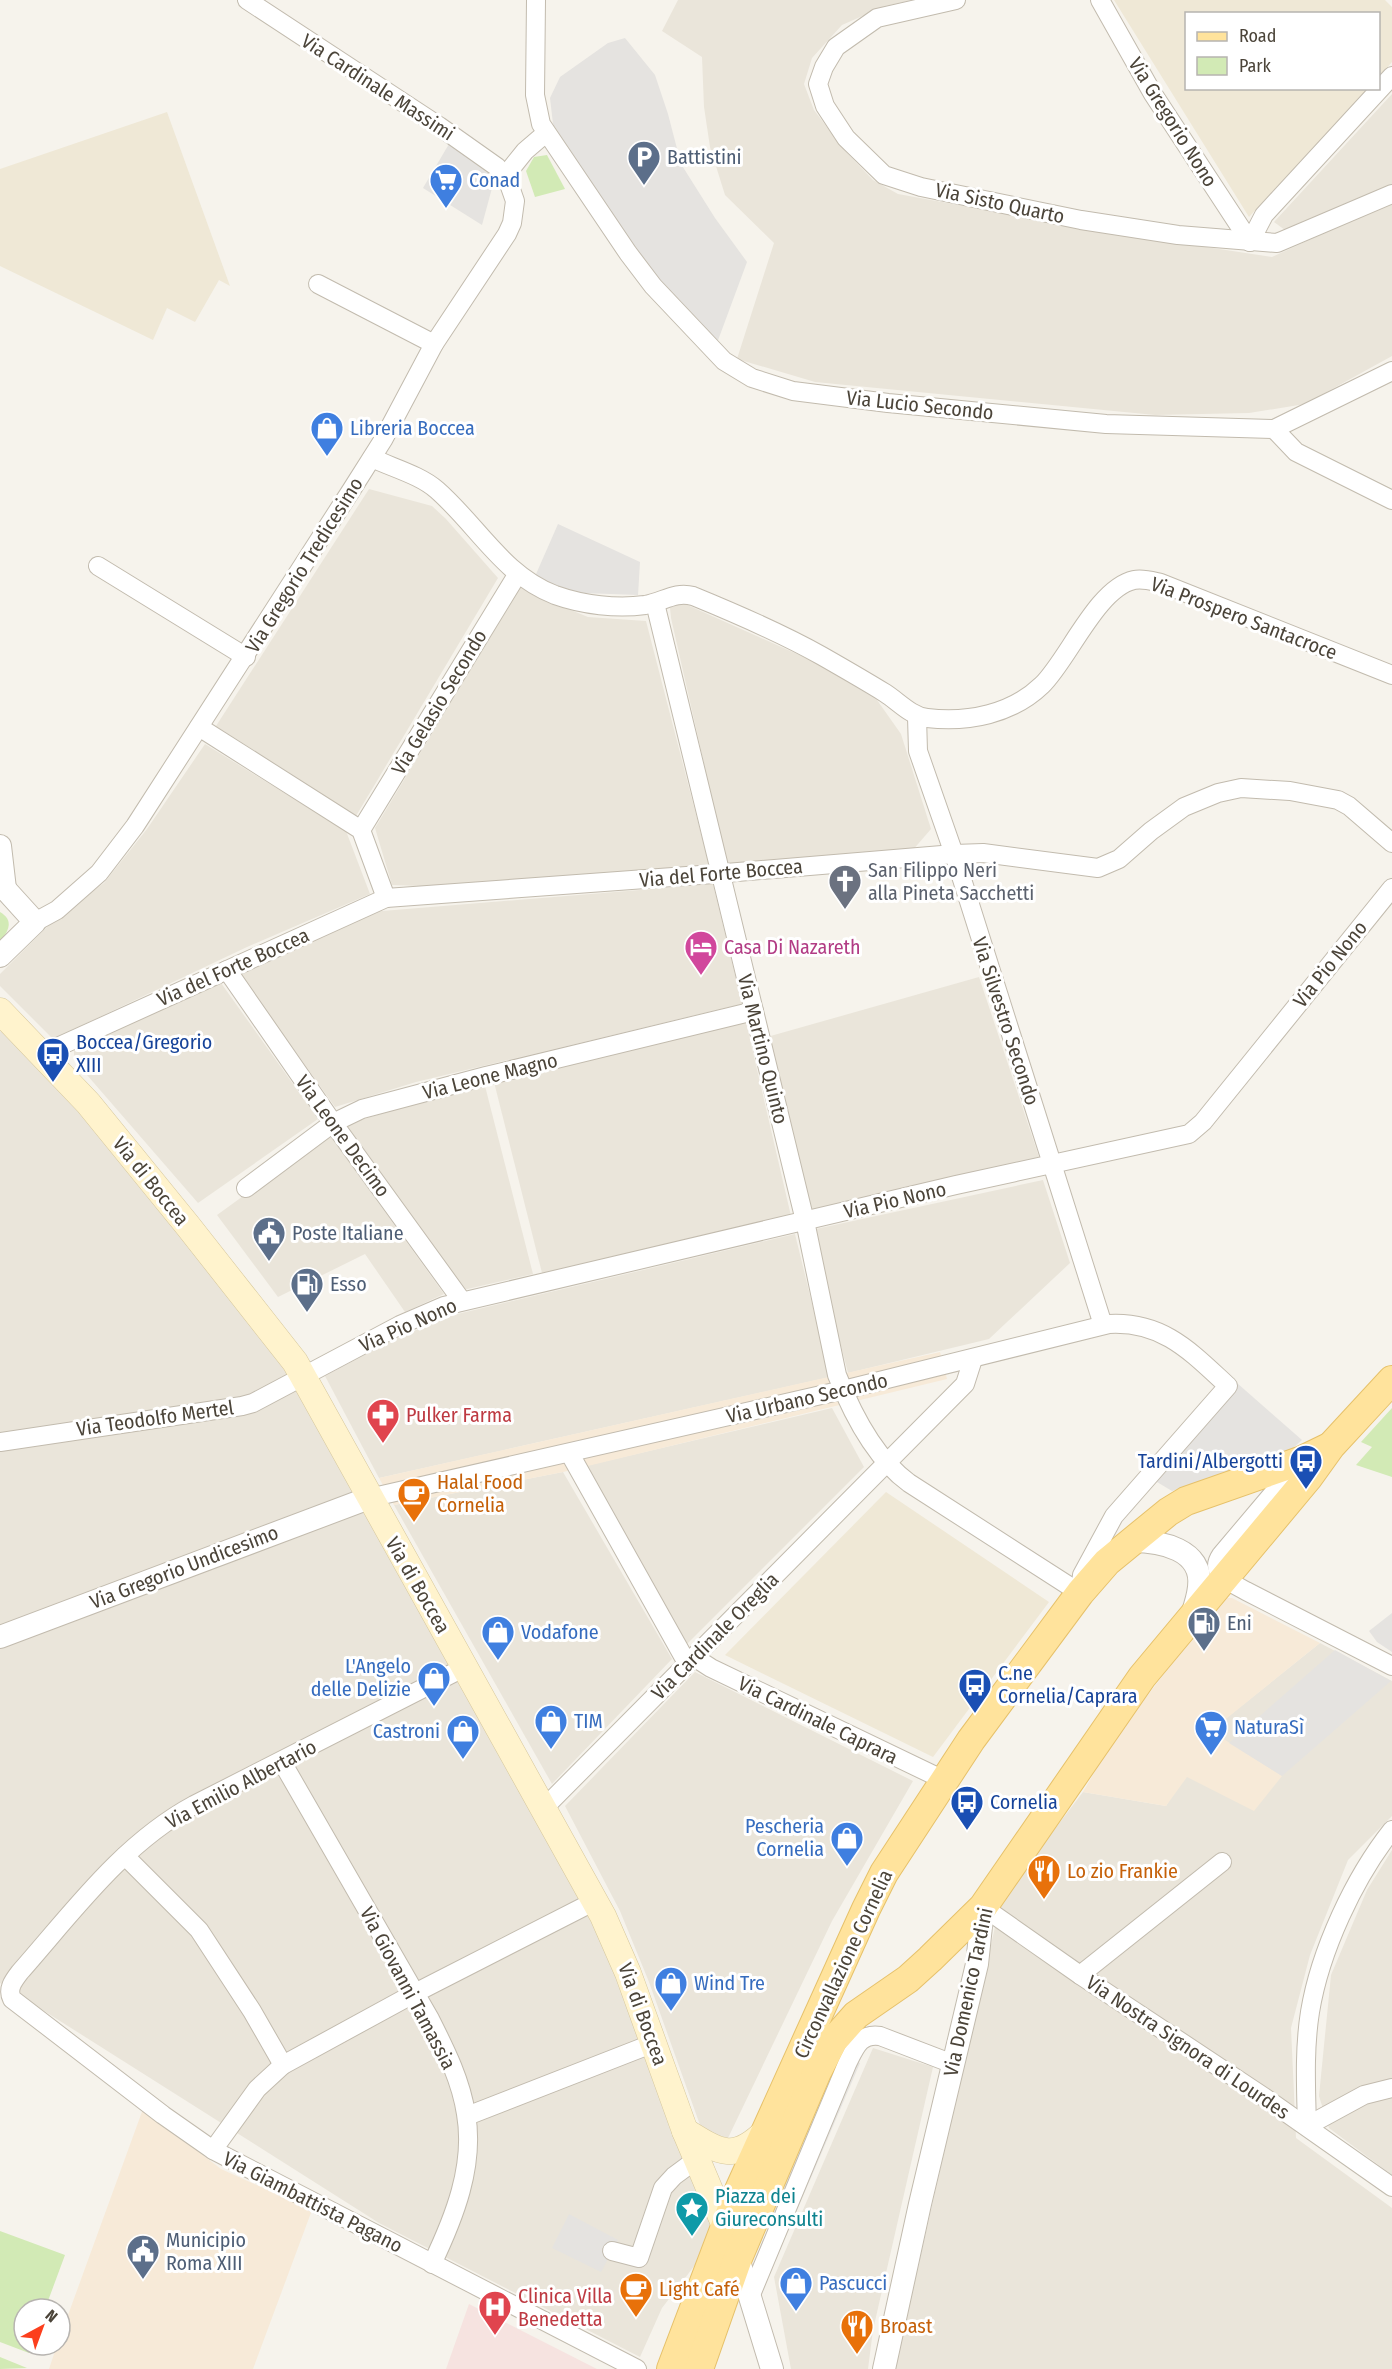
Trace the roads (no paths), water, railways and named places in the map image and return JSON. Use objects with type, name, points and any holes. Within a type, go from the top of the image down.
[{"type":"main road","name":"Via di Boccea","points":[[0,1011],[88,1103],[274,1333],[304,1376],[369,1498],[595,1901],[624,1961],[685,2131],[725,2226]]},
{"type":"main road","points":[[1331,1446],[1392,1380]]},
{"type":"main road","name":"Circonvallazione Cornelia","points":[[671,2369],[725,2226],[765,2132],[878,1885],[944,1780],[1011,1684],[1080,1593],[1107,1562],[1168,1512],[1186,1501],[1300,1461],[1331,1446]]},
{"type":"main road","name":"Via Domenico Tardini","points":[[983,1907],[1142,1677],[1314,1471],[1331,1446]]},
{"type":"main road","name":"Circonvallazione Cornelia","points":[[699,2369],[738,2258],[817,2072],[837,2036],[856,2015],[926,1964],[983,1907]]},
{"type":"main road","points":[[685,2131],[711,2146],[727,2151],[746,2149],[765,2132]]},
{"type":"main road","points":[[725,2226],[738,2258]]},
{"type":"street","name":"Via Cardinale Massimi","points":[[248,0],[491,162],[505,176]]},
{"type":"street","name":"Via Lucio Secondo","points":[[536,0],[536,102],[538,118],[546,133],[653,285],[724,361],[752,378],[793,391],[888,403],[1106,424],[1274,429]]},
{"type":"street","name":"Via Sisto Quarto","points":[[956,0],[877,18],[836,47],[824,67],[818,84],[825,106],[846,138],[884,175],[921,187],[1080,220],[1178,235],[1250,242],[1277,243],[1392,194]]},
{"type":"street","name":"Via Gregorio Nono","points":[[1100,0],[1153,94],[1250,242]]},
{"type":"street","points":[[1380,89],[1392,76]]},
{"type":"street","points":[[1250,242],[1264,215],[1379,90]]},
{"type":"street","points":[[505,176],[525,151],[546,133]]},
{"type":"street","name":"Via Gregorio Tredicesimo","points":[[35,922],[57,910],[99,873],[135,826],[246,657],[372,458],[434,344],[507,234],[512,223],[515,201],[505,176]]},
{"type":"street","points":[[318,284],[434,344]]},
{"type":"street","points":[[1392,371],[1274,429],[1296,452],[1392,500]]},
{"type":"street","points":[[372,458],[436,489],[517,575],[543,590],[573,600],[621,606],[656,603],[680,593],[710,603],[822,656],[886,694],[917,717]]},
{"type":"street","points":[[98,566],[246,657]]},
{"type":"street","name":"Via Gelasio Secondo","points":[[361,830],[517,575]]},
{"type":"street","name":"Via Prospero Santacroce","points":[[917,717],[964,719],[992,714],[1018,703],[1048,679],[1083,627],[1104,602],[1127,582],[1142,579],[1171,587],[1392,675]]},
{"type":"street","name":"Via Martino Quinto","points":[[656,603],[805,1221],[837,1375],[843,1390],[887,1465],[909,1483],[1080,1593]]},
{"type":"street","name":"Via Silvestro Secondo","points":[[917,717],[918,751],[954,854],[1103,1325]]},
{"type":"street","points":[[199,727],[361,830],[386,898]]},
{"type":"street","name":"Via del Forte Boccea","points":[[42,1054],[386,898],[721,874],[954,854],[983,853],[1098,868],[1119,859],[1151,831],[1184,807],[1218,793],[1241,788],[1290,791],[1338,800],[1349,806],[1392,843]]},
{"type":"street","points":[[0,846],[2,891],[35,922],[0,956]]},
{"type":"street","name":"Via Pio Nono","points":[[304,1376],[400,1325],[436,1309],[462,1301],[1189,1134],[1199,1127],[1392,888]]},
{"type":"street","name":"Via Leone Decimo","points":[[227,970],[333,1124],[462,1301]]},
{"type":"street","name":"Via Leone Magno","points":[[246,1188],[333,1124],[350,1114],[375,1105],[754,1011]]},
{"type":"street","name":"Via Urbano Secondo","points":[[369,1498],[843,1390],[1103,1325],[1135,1325],[1163,1334],[1189,1351],[1228,1386]]},
{"type":"street","name":"Via Cardinale Oreglia","points":[[544,1808],[965,1384],[973,1359]]},
{"type":"street","name":"Via Teodolfo Mertel","points":[[0,1442],[242,1406],[253,1403],[304,1376]]},
{"type":"street","name":"Circonvallazione Cornelia","points":[[1080,1593],[1082,1575],[1114,1516],[1228,1386]]},
{"type":"street","points":[[570,1454],[690,1660]]},
{"type":"street","points":[[1300,1461],[1219,1558],[1217,1567],[1224,1578],[1392,1666]]},
{"type":"street","name":"Via Gregorio Undicesimo","points":[[0,1637],[369,1498]]},
{"type":"street","points":[[1132,1541],[1169,1545],[1190,1559],[1197,1568],[1200,1581],[1192,1616]]},
{"type":"street","name":"Via Cardinale Caprara","points":[[690,1660],[944,1780]]},
{"type":"street","name":"Via Emilio Albertario","points":[[12,2000],[10,1991],[15,1979],[125,1856],[155,1829],[181,1812],[465,1667]]},
{"type":"street","name":"Via Giovanni Tamassia","points":[[282,1762],[415,1993],[451,2062],[467,2116],[466,2157],[461,2190],[447,2233],[432,2264]]},
{"type":"street","points":[[1392,1830],[1368,1863],[1353,1890],[1335,1930],[1320,1975],[1310,2011],[1306,2047],[1307,2126],[1364,2095],[1392,2088]]},
{"type":"street","points":[[125,1856],[199,1930],[252,2011],[283,2065]]},
{"type":"street","points":[[1080,1976],[1222,1862]]},
{"type":"street","points":[[213,2150],[257,2089],[283,2065],[415,1993],[595,1901]]},
{"type":"street","name":"Via Nostra Signora di Lourdes","points":[[983,1907],[1080,1976],[1307,2126],[1392,2187]]},
{"type":"street","name":"Via Domenico Tardini","points":[[884,2369],[977,1964],[983,1907]]},
{"type":"street","name":"Via Giambattista Pagano","points":[[12,2000],[163,2115],[213,2150],[637,2369]]},
{"type":"street","points":[[750,2297],[847,2064],[860,2040],[871,2035],[880,2036],[953,2064]]},
{"type":"street","points":[[467,2116],[654,2043]]},
{"type":"street","points":[[612,2251],[639,2258],[663,2188],[670,2179],[697,2159]]},
{"type":"street","points":[[738,2258],[772,2369]]},
{"type":"place","name":"Battistini","points":[[644,186]]},
{"type":"place","name":"Conad","points":[[446,209]]},
{"type":"place","name":"Libreria Boccea","points":[[327,457]]},
{"type":"place","name":"San Filippo Neri alla Pineta Sacchetti","points":[[845,910]]},
{"type":"place","name":"Casa Di Nazareth","points":[[701,976]]},
{"type":"place","name":"Boccea/Gregorio XIII","points":[[53,1083]]},
{"type":"place","name":"Poste Italiane","points":[[269,1262]]},
{"type":"place","name":"Esso","points":[[307,1313]]},
{"type":"place","name":"Pulker Farma","points":[[383,1444]]},
{"type":"place","name":"Tardini/Albergotti","points":[[1306,1490]]},
{"type":"place","name":"Halal Food Cornelia","points":[[414,1523]]},
{"type":"place","name":"Eni","points":[[1204,1652]]},
{"type":"place","name":"Vodafone","points":[[498,1661]]},
{"type":"place","name":"L'Angelo delle Delizie","points":[[434,1707]]},
{"type":"place","name":"C.ne Cornelia/Caprara","points":[[975,1714]]},
{"type":"place","name":"TIM","points":[[551,1750]]},
{"type":"place","name":"NaturaSì","points":[[1211,1756]]},
{"type":"place","name":"Castroni","points":[[463,1760]]},
{"type":"place","name":"Cornelia","points":[[967,1831]]},
{"type":"place","name":"Pescheria Cornelia","points":[[847,1867]]},
{"type":"place","name":"Lo zio Frankie","points":[[1044,1900]]},
{"type":"place","name":"Wind Tre","points":[[671,2012]]},
{"type":"place","name":"Piazza dei Giureconsulti","points":[[692,2237]]},
{"type":"place","name":"Municipio Roma XIII","points":[[143,2280]]},
{"type":"place","name":"Pascucci","points":[[796,2312]]},
{"type":"place","name":"Light Café","points":[[636,2318]]},
{"type":"place","name":"Clinica Villa Benedetta","points":[[495,2336]]},
{"type":"place","name":"Broast","points":[[857,2355]]}]
